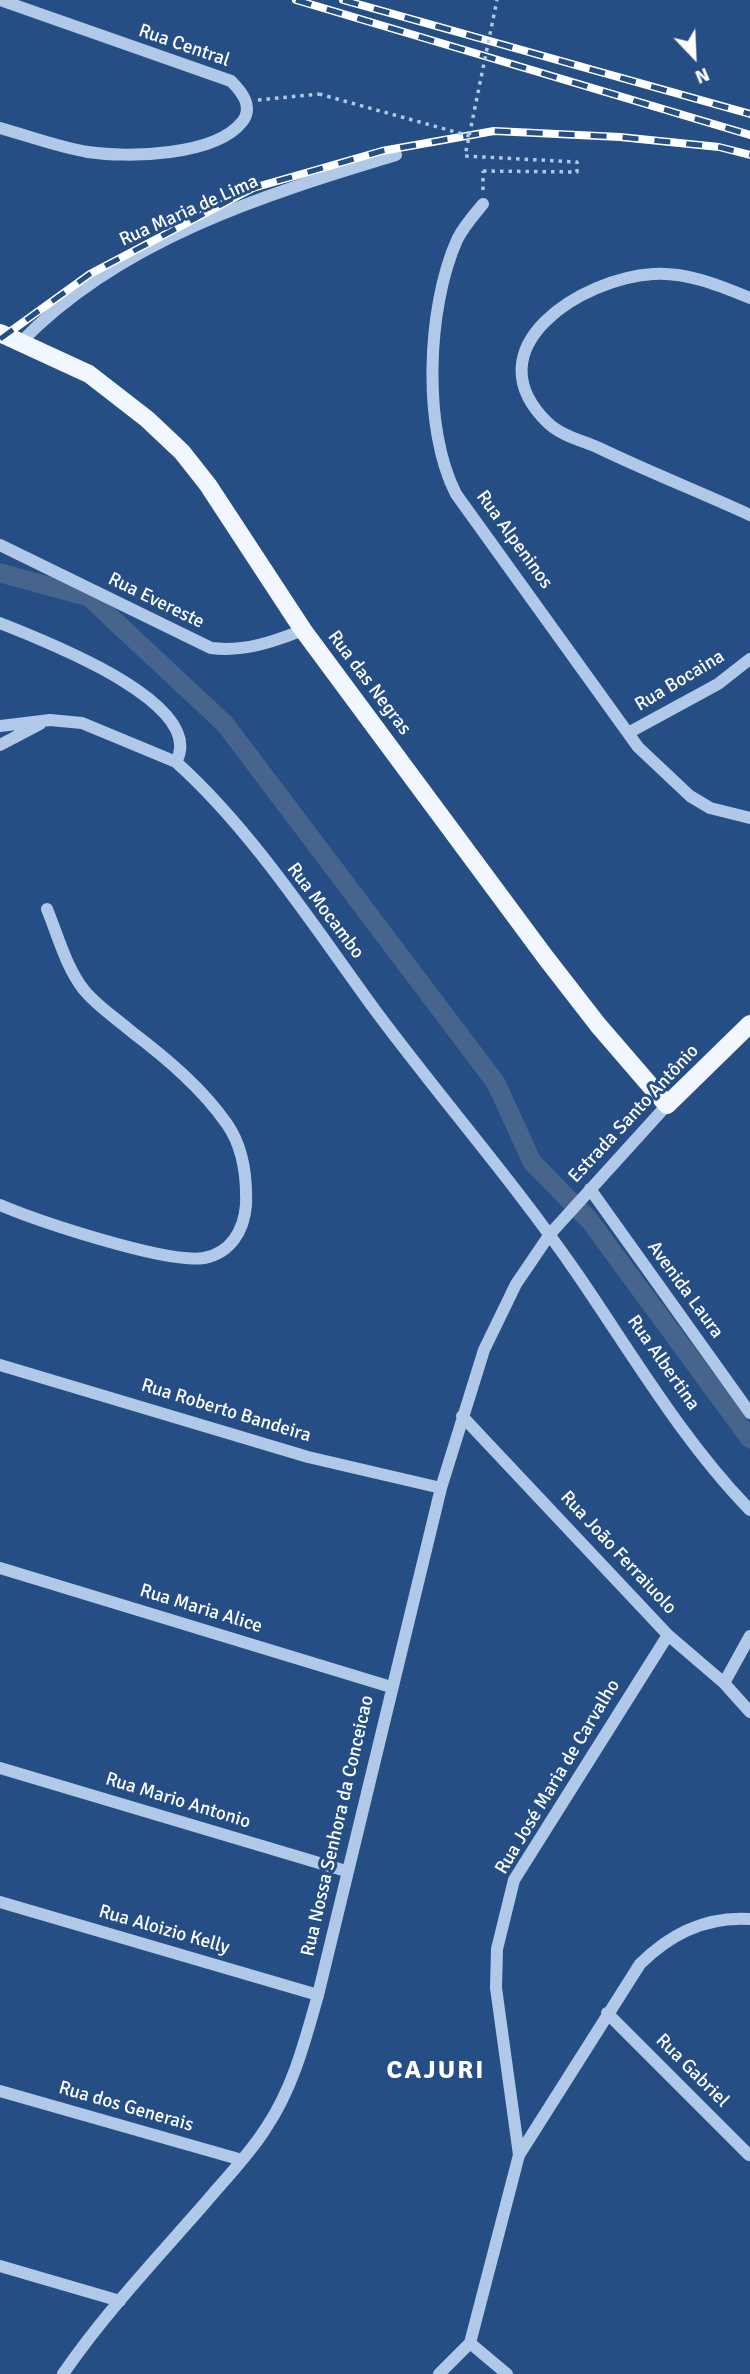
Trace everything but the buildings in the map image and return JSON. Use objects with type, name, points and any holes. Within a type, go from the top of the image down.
[{"type":"main road","name":"Rua das Negras","points":[[0,333],[89,374],[147,419],[182,452],[208,485],[303,630],[598,1025],[667,1105]]},
{"type":"main road","name":"Estrada Santo Antônio","points":[[667,1105],[750,1024]]},
{"type":"street","name":"Rua Central","points":[[0,0],[231,81],[242,92],[246,102]]},
{"type":"street","points":[[0,128],[88,152],[119,154],[178,150],[206,143],[233,130],[244,121],[246,102]]},
{"type":"street","name":"Rua Maria de Lima","points":[[21,342],[74,293],[118,264],[152,247],[257,200],[396,155]]},
{"type":"street","name":"Rua Alpeninos","points":[[482,204],[457,239],[438,308],[431,375],[446,473],[456,494],[628,733],[655,766],[690,796],[710,808],[750,818]]},
{"type":"street","points":[[750,298],[706,280],[671,274],[612,281],[564,304],[545,320],[525,347],[523,360],[525,383],[531,401],[561,432],[750,515]]},
{"type":"street","name":"Rua Evereste","points":[[0,545],[211,648],[236,650],[278,640],[303,630]]},
{"type":"street","points":[[0,623],[114,674],[153,701],[178,736],[181,754],[176,762]]},
{"type":"street","name":"Rua Bocaina","points":[[628,733],[718,684],[750,659]]},
{"type":"street","points":[[0,746],[50,720]]},
{"type":"street","name":"Rua Mocambo","points":[[0,726],[50,720],[82,723],[176,762],[220,807],[266,865],[550,1234]]},
{"type":"street","points":[[0,1205],[129,1247],[202,1258],[215,1254],[235,1240],[245,1213],[243,1163],[227,1124],[183,1075],[86,993],[68,961],[47,909]]},
{"type":"street","name":"Estrada Santo Antônio","points":[[550,1234],[667,1105]]},
{"type":"street","name":"Avenida Laura","points":[[590,1189],[750,1413]]},
{"type":"street","name":"Rua Nossa Senhora da Conceicao","points":[[63,2374],[120,2301],[266,2129],[301,2056],[391,1687],[462,1416],[484,1350],[516,1284],[550,1234]]},
{"type":"street","name":"Rua Albertina","points":[[550,1234],[671,1410],[731,1490],[750,1510]]},
{"type":"street","name":"Rua Roberto Bandeira","points":[[0,1365],[308,1457],[442,1488]]},
{"type":"street","name":"Rua João Ferraiuolo","points":[[462,1416],[668,1634],[724,1683],[750,1712]]},
{"type":"street","name":"Rua Maria Alice","points":[[0,1568],[391,1687]]},
{"type":"street","name":"Rua José Maria de Carvalho","points":[[519,2155],[496,1988],[497,1949],[514,1880],[668,1634]]},
{"type":"street","points":[[724,1683],[750,1636]]},
{"type":"street","name":"Rua Mario Antonio","points":[[0,1768],[346,1871]]},
{"type":"street","name":"Rua Aloizio Kelly","points":[[0,1902],[318,1995]]},
{"type":"street","name":"Rua José Maria de Carvalho","points":[[470,2343],[519,2155],[607,2013],[640,1964],[661,1943],[691,1927],[730,1917],[750,1919]]},
{"type":"street","name":"Rua Gabriel","points":[[607,2013],[749,2155]]},
{"type":"street","name":"Rua dos Generais","points":[[0,2091],[242,2160]]},
{"type":"street","points":[[0,2266],[120,2301]]},
{"type":"street","points":[[439,2374],[470,2343],[507,2374]]},
{"type":"path","points":[[483,171],[578,172],[577,162],[465,156],[498,0]]},
{"type":"path","points":[[246,102],[319,94],[470,136]]},
{"type":"waterway","points":[[0,573],[89,597],[225,724],[496,1083],[532,1162],[590,1221],[750,1439]]},
{"type":"railway","points":[[296,0],[750,135]]},
{"type":"railway","points":[[343,0],[750,114]]},
{"type":"railway","points":[[0,339],[90,274],[253,188],[382,151],[494,131],[620,137],[719,147],[750,155]]},
{"type":"district","name":"CAJURI","points":[[436,2071]]}]
